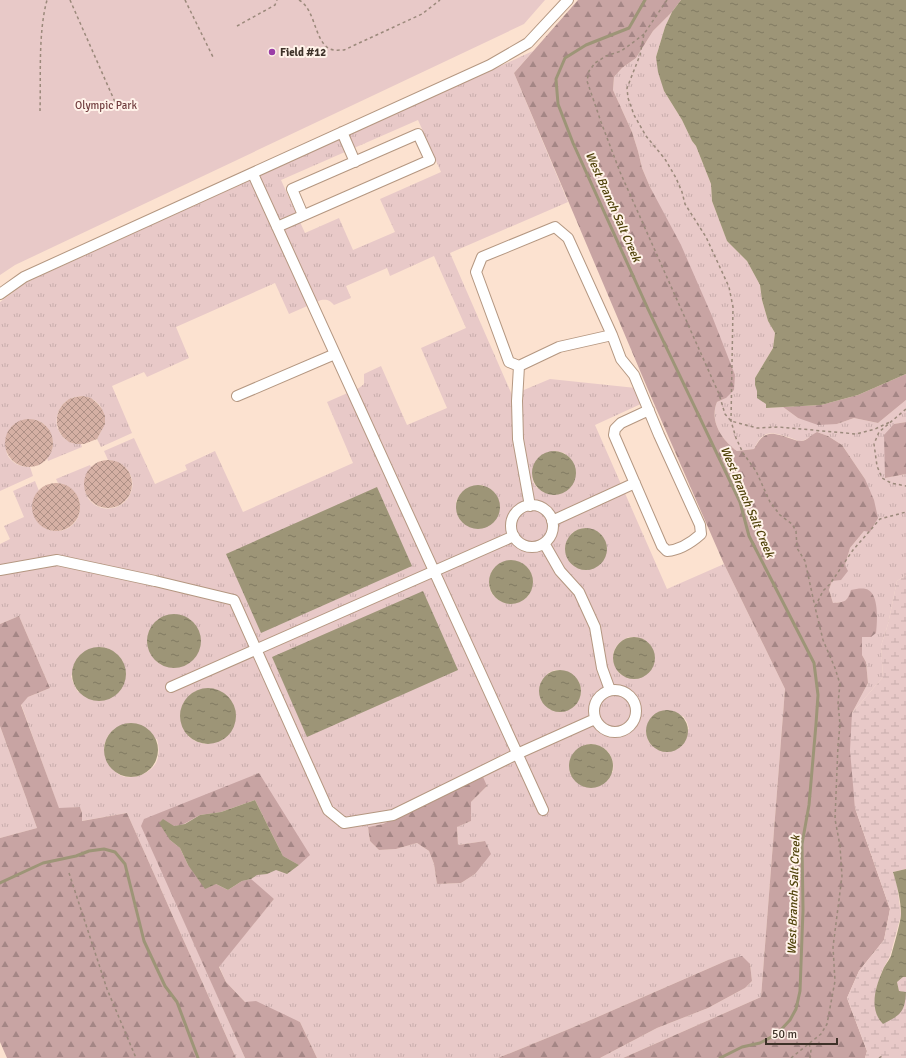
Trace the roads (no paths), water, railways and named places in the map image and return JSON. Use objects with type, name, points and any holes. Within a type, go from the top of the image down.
[{"type":"street","points":[[0,294],[24,277],[490,65],[528,43],[568,0]]},
{"type":"street","points":[[342,132],[354,162]]},
{"type":"street","points":[[277,226],[303,216],[430,160],[418,134],[292,190],[303,216]]},
{"type":"street","points":[[253,174],[543,810]]},
{"type":"street","points":[[612,335],[559,347],[519,366],[509,362],[476,272],[482,256],[554,227],[568,238],[612,335],[621,358],[634,375],[700,525],[701,534],[676,551],[667,551],[662,546],[614,436],[615,428],[621,423],[649,410]]},
{"type":"street","points":[[237,396],[335,354]]},
{"type":"street","points":[[519,366],[517,401],[518,438],[530,506]]},
{"type":"street","points":[[552,521],[635,483]]},
{"type":"street","points":[[530,506],[543,508],[548,512],[552,521],[552,532],[549,538],[544,543],[531,547],[524,545],[514,536],[512,523],[514,516],[518,511],[524,507],[530,506]]},
{"type":"street","points":[[171,687],[514,536]]},
{"type":"street","points":[[544,543],[560,571],[579,592],[595,627],[602,668],[610,690]]},
{"type":"street","points":[[0,570],[57,560],[234,600],[328,810],[344,823],[393,814],[517,754],[595,719]]},
{"type":"street","points":[[610,690],[623,691],[633,700],[636,713],[630,725],[625,729],[611,731],[604,729],[595,719],[594,704],[603,693],[610,690]]},
{"type":"water","points":[[681,0],[906,0],[906,374],[858,395],[821,405],[766,408],[766,404],[757,398],[755,378],[773,348],[775,333],[768,321],[762,300],[760,285],[747,261],[727,241],[712,201],[711,184],[696,146],[664,91],[658,72],[656,57],[665,27],[672,12]]},
{"type":"water","points":[[550,451],[558,451],[570,457],[576,469],[576,477],[570,489],[558,495],[550,495],[538,489],[532,477],[532,469],[538,457]]},
{"type":"water","points":[[478,485],[490,489],[496,495],[500,507],[496,519],[490,525],[478,529],[466,525],[460,519],[456,507],[460,495],[466,489]]},
{"type":"water","points":[[377,487],[412,566],[261,633],[226,554]]},
{"type":"water","points":[[582,528],[590,528],[598,531],[604,537],[607,549],[604,561],[598,567],[590,570],[582,570],[574,567],[568,561],[565,553],[565,545],[568,537],[574,531]]},
{"type":"water","points":[[511,560],[523,564],[529,570],[533,582],[529,594],[523,600],[511,604],[499,600],[493,594],[489,582],[493,570],[499,564]]},
{"type":"water","points":[[423,591],[458,670],[307,737],[272,657]]},
{"type":"water","points":[[169,614],[179,614],[189,618],[197,626],[201,636],[201,646],[197,656],[189,664],[179,668],[169,668],[159,664],[151,656],[147,646],[147,636],[151,626],[159,618]]},
{"type":"water","points":[[630,637],[638,637],[646,640],[652,646],[655,658],[652,670],[646,676],[638,679],[630,679],[622,676],[616,670],[613,662],[613,654],[616,646],[622,640]]},
{"type":"water","points":[[99,647],[109,649],[118,655],[124,664],[126,674],[124,684],[118,693],[109,699],[99,701],[89,699],[80,693],[74,684],[72,674],[74,664],[80,655],[89,649]]},
{"type":"water","points":[[556,670],[564,670],[572,673],[578,679],[581,691],[578,703],[572,709],[564,712],[556,712],[548,709],[542,703],[539,695],[539,687],[542,679],[548,673]]},
{"type":"water","points":[[208,688],[219,690],[228,696],[234,705],[236,716],[234,727],[228,736],[219,742],[208,744],[197,742],[188,736],[182,727],[180,716],[182,705],[188,696],[197,690]]},
{"type":"water","points":[[663,710],[671,710],[679,713],[685,719],[688,731],[685,743],[679,749],[671,752],[663,752],[655,749],[649,743],[646,735],[646,727],[649,719],[655,713]]},
{"type":"water","points":[[126,723],[136,723],[146,727],[154,735],[158,745],[158,755],[154,765],[146,773],[136,777],[126,777],[116,773],[108,765],[104,755],[104,745],[108,735],[116,727]]},
{"type":"water","points":[[587,744],[595,744],[600,745],[607,750],[612,757],[612,775],[607,782],[600,787],[587,788],[579,785],[572,778],[569,770],[569,762],[572,754],[579,747]]},
{"type":"water","points":[[255,800],[283,856],[299,865],[287,874],[276,870],[267,874],[257,875],[251,879],[242,881],[228,890],[216,884],[205,889],[188,865],[180,848],[170,840],[159,823],[163,819],[174,826],[185,824],[200,815],[221,812]]},
{"type":"water","points":[[906,869],[906,977],[903,977],[897,982],[899,991],[906,992],[905,999],[903,1009],[894,1018],[883,1024],[876,1012],[875,1006],[877,985],[891,956],[901,914],[893,872]]},
{"type":"waterway","name":"West Branch Salt Creek","points":[[645,0],[629,28],[586,45],[565,58],[556,79],[558,104],[573,143],[648,309],[740,502],[749,536],[814,663],[818,695],[809,805],[802,844],[803,910],[800,991],[796,1009],[790,1020],[777,1034],[760,1043],[742,1047],[720,1058]]},
{"type":"waterway","name":"West Branch Salt Creek","points":[[0,883],[43,863],[76,856],[89,851],[104,849],[115,852],[125,864],[144,941],[165,986],[177,1002],[198,1058]]},
{"type":"place","name":"Field #12","points":[[272,52]]},
{"type":"park label","name":"Olympic Park","points":[[106,105]]}]
